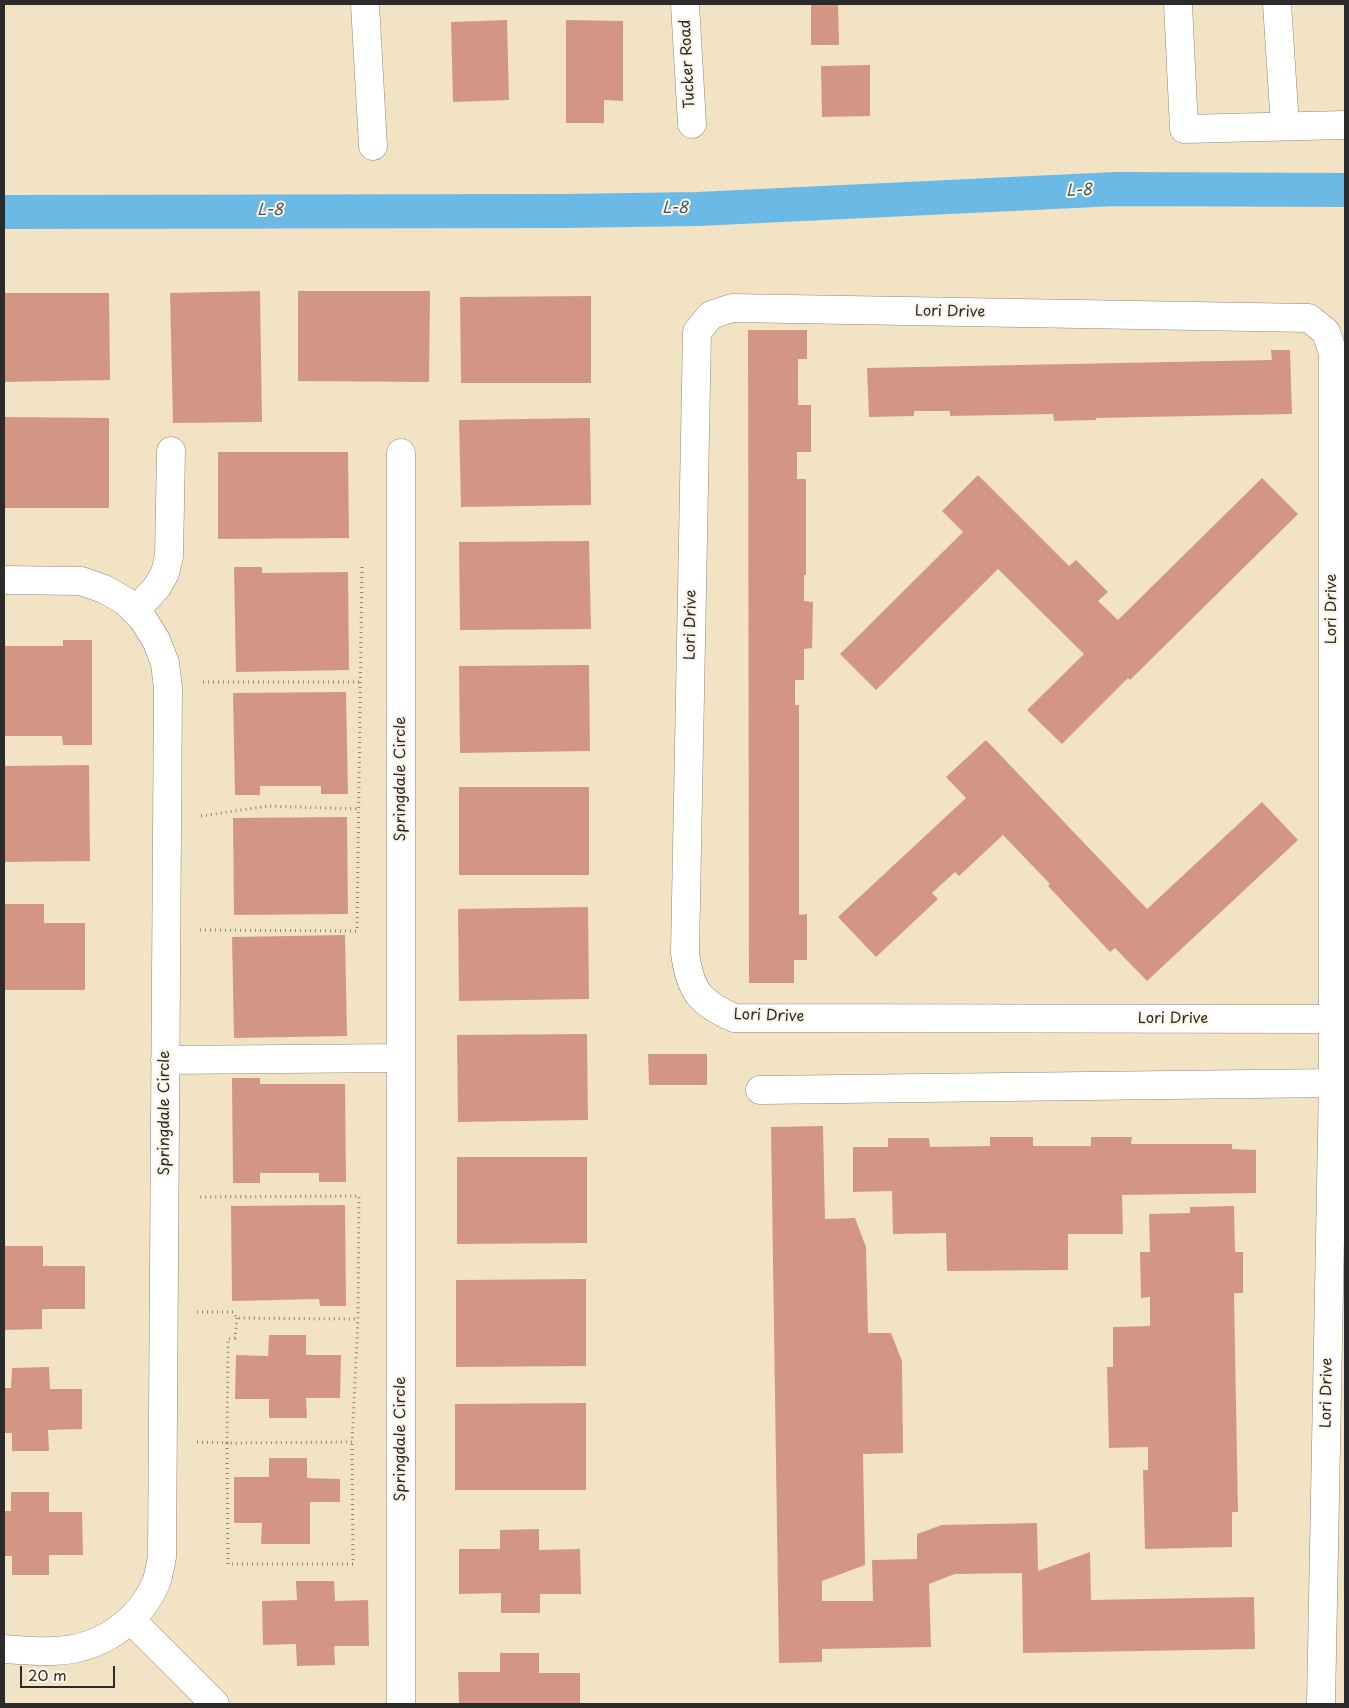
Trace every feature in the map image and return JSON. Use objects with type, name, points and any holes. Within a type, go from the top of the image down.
[{"type":"street","points":[[365,4],[373,146]]},
{"type":"street","name":"Tucker Road","points":[[685,4],[692,124]]},
{"type":"street","points":[[1178,4],[1184,129],[1345,125]]},
{"type":"street","points":[[1277,4],[1285,126]]},
{"type":"street","name":"Lori Drive","points":[[1321,1704],[1339,1081],[1333,1019],[1339,865],[1339,410],[1332,352],[1326,332],[1309,318],[732,308],[711,315],[697,332],[685,953],[688,975],[698,994],[714,1009],[734,1018],[1333,1019]]},
{"type":"street","points":[[135,611],[158,587],[169,556],[171,452]]},
{"type":"street","name":"Springdale Circle","points":[[401,453],[401,1704]]},
{"type":"street","name":"Springdale Circle","points":[[4,580],[81,581],[104,589],[125,601],[143,619],[156,640],[165,663],[168,688],[162,1557],[156,1582],[145,1604],[131,1620],[102,1640],[79,1648],[54,1651],[4,1649]]},
{"type":"street","points":[[166,1060],[401,1058]]},
{"type":"street","points":[[760,1090],[1339,1081]]},
{"type":"street","points":[[131,1620],[215,1704]]},
{"type":"path","points":[[200,930],[357,931],[362,563]]},
{"type":"path","points":[[203,682],[361,682]]},
{"type":"path","points":[[201,816],[268,806],[359,810]]},
{"type":"path","points":[[197,1312],[233,1312],[237,1318],[235,1338],[228,1339],[228,1564],[353,1564],[352,1442],[358,1319],[359,1196],[198,1196]]},
{"type":"path","points":[[237,1318],[358,1319]]},
{"type":"path","points":[[197,1442],[352,1442]]},
{"type":"building","points":[[811,4],[838,4],[839,45],[811,45]]},
{"type":"building","points":[[507,20],[509,100],[453,102],[451,22]]},
{"type":"building","points":[[566,20],[623,21],[623,101],[604,100],[604,123],[566,123]]},
{"type":"building","points":[[870,65],[870,116],[822,117],[821,66]]},
{"type":"building","points":[[260,291],[262,422],[173,423],[170,293]]},
{"type":"building","points":[[298,291],[430,291],[429,382],[298,381]]},
{"type":"building","points":[[4,293],[109,293],[110,380],[4,382]]},
{"type":"building","points":[[591,296],[591,383],[461,383],[460,297]]},
{"type":"building","points":[[748,330],[807,330],[807,359],[798,359],[798,405],[811,405],[811,452],[797,452],[797,479],[806,479],[806,575],[804,575],[804,601],[813,602],[812,648],[804,649],[804,680],[795,680],[795,705],[799,705],[799,915],[807,914],[807,960],[794,960],[794,983],[749,983]]},
{"type":"building","points":[[1271,350],[1290,350],[1292,414],[1096,418],[1096,420],[1054,421],[1053,414],[950,416],[950,411],[914,411],[914,416],[869,417],[867,368],[1272,360]]},
{"type":"building","points":[[4,417],[109,418],[109,508],[4,508]]},
{"type":"building","points":[[590,418],[591,505],[461,507],[459,420]]},
{"type":"building","points":[[218,452],[348,452],[349,538],[218,539]]},
{"type":"building","points":[[978,475],[1069,566],[1076,560],[1108,592],[1098,601],[1118,620],[1262,478],[1298,514],[1130,680],[1128,678],[1062,744],[1027,710],[1084,654],[998,569],[876,690],[840,654],[963,532],[942,511]]},
{"type":"building","points":[[589,541],[591,629],[460,630],[459,542]]},
{"type":"building","points":[[234,567],[262,567],[262,573],[348,572],[349,670],[236,672]]},
{"type":"building","points":[[63,640],[92,640],[92,745],[63,745],[62,736],[4,736],[4,646],[63,646]]},
{"type":"building","points":[[589,665],[590,751],[460,753],[459,666]]},
{"type":"building","points":[[346,692],[348,794],[321,794],[321,786],[260,786],[260,795],[235,795],[233,693]]},
{"type":"building","points":[[986,740],[1147,909],[1262,802],[1298,840],[1147,981],[1115,948],[1110,952],[1048,886],[1050,884],[1003,835],[959,876],[955,872],[932,893],[938,899],[876,957],[838,917],[966,798],[946,777]]},
{"type":"building","points":[[89,765],[90,861],[4,862],[4,766]]},
{"type":"building","points":[[459,787],[589,787],[589,875],[459,875]]},
{"type":"building","points":[[347,817],[348,914],[234,915],[233,818]]},
{"type":"building","points":[[5,904],[44,904],[44,923],[85,923],[85,990],[5,990]]},
{"type":"building","points":[[588,907],[589,999],[459,1001],[458,909]]},
{"type":"building","points":[[345,935],[347,1036],[234,1038],[232,937]]},
{"type":"building","points":[[587,1034],[588,1120],[458,1122],[457,1035]]},
{"type":"building","points":[[648,1054],[707,1054],[707,1085],[649,1085]]},
{"type":"building","points":[[232,1078],[260,1078],[260,1084],[345,1084],[346,1182],[319,1182],[319,1173],[260,1173],[260,1183],[233,1183]]},
{"type":"building","points":[[823,1126],[825,1219],[855,1218],[866,1247],[868,1333],[891,1333],[902,1361],[903,1453],[863,1454],[865,1565],[822,1581],[822,1601],[873,1601],[872,1560],[917,1559],[917,1534],[942,1525],[1037,1523],[1038,1571],[1090,1552],[1091,1600],[1254,1597],[1255,1649],[1023,1653],[1022,1573],[955,1574],[929,1584],[931,1647],[822,1649],[822,1662],[779,1663],[771,1127]]},
{"type":"building","points":[[990,1137],[1033,1137],[1033,1146],[1091,1146],[1091,1137],[1132,1137],[1131,1144],[1232,1144],[1232,1149],[1256,1150],[1256,1193],[1122,1195],[1123,1234],[1068,1234],[1068,1270],[947,1271],[946,1233],[893,1234],[892,1191],[853,1192],[853,1147],[888,1147],[888,1138],[929,1138],[930,1147],[990,1146]]},
{"type":"building","points":[[457,1157],[587,1157],[587,1243],[457,1244]]},
{"type":"building","points":[[345,1205],[346,1306],[320,1306],[319,1299],[232,1301],[231,1206]]},
{"type":"building","points":[[1234,1206],[1235,1252],[1243,1252],[1243,1293],[1234,1293],[1238,1512],[1232,1512],[1232,1547],[1145,1549],[1143,1470],[1148,1470],[1148,1447],[1109,1448],[1107,1367],[1113,1367],[1113,1327],[1150,1326],[1150,1297],[1141,1298],[1140,1252],[1150,1252],[1149,1214],[1190,1213],[1190,1207]]},
{"type":"building","points":[[4,1246],[43,1246],[43,1266],[85,1266],[85,1309],[42,1309],[42,1329],[4,1330]]},
{"type":"building","points":[[586,1279],[586,1366],[456,1367],[456,1280]]},
{"type":"building","points":[[269,1335],[306,1335],[306,1355],[341,1355],[340,1398],[306,1398],[307,1418],[269,1418],[269,1399],[235,1399],[236,1355],[268,1356]]},
{"type":"building","points":[[49,1367],[50,1389],[82,1389],[82,1429],[48,1430],[49,1451],[12,1451],[12,1433],[4,1433],[4,1388],[11,1388],[12,1368]]},
{"type":"building","points":[[586,1403],[586,1490],[455,1490],[455,1404]]},
{"type":"building","points":[[269,1458],[307,1458],[307,1478],[340,1479],[340,1502],[310,1502],[310,1544],[261,1544],[262,1523],[234,1523],[234,1477],[269,1477]]},
{"type":"building","points":[[11,1492],[49,1492],[49,1512],[82,1512],[83,1555],[49,1555],[49,1575],[12,1575],[12,1556],[4,1556],[4,1511],[11,1511]]},
{"type":"building","points":[[539,1529],[539,1550],[580,1549],[581,1594],[540,1594],[540,1613],[501,1613],[501,1593],[459,1594],[459,1549],[500,1549],[500,1530]]},
{"type":"building","points":[[296,1581],[334,1581],[335,1601],[368,1600],[369,1646],[334,1646],[335,1665],[297,1666],[296,1644],[263,1645],[262,1601],[297,1600]]},
{"type":"building","points":[[500,1653],[539,1653],[539,1673],[580,1673],[580,1704],[459,1704],[458,1672],[500,1672]]},
{"type":"waterway","name":"L-8","points":[[4,212],[698,209],[1116,189],[1345,190]]}]
